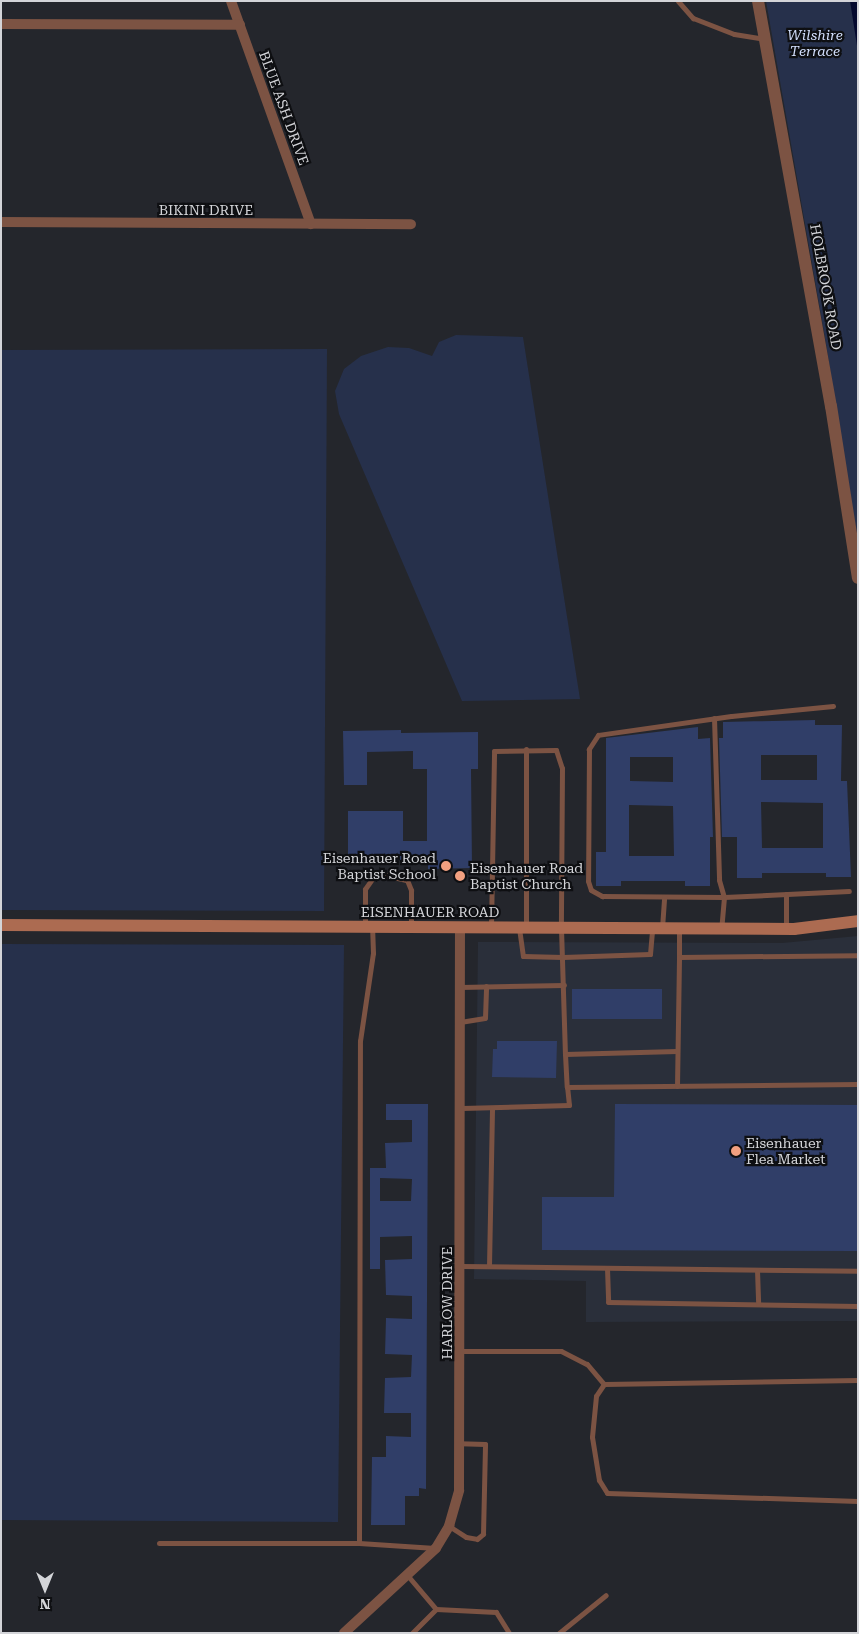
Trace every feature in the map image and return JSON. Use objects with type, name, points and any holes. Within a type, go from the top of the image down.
[{"type":"main road","name":"EISENHAUER ROAD","points":[[1,925],[786,929],[858,921]]},
{"type":"street","name":"BLUE ASH DRIVE","points":[[231,1],[311,224]]},
{"type":"street","name":"HOLBROOK ROAD","points":[[758,1],[830,397],[858,578]]},
{"type":"street","points":[[1,24],[240,25]]},
{"type":"street","name":"BIKINI DRIVE","points":[[1,222],[411,224]]},
{"type":"street","name":"HARLOW DRIVE","points":[[344,1633],[408,1576],[436,1548],[448,1526],[459,1490],[462,1108],[460,928]]},
{"type":"lane","points":[[678,1],[693,18],[734,34],[766,39]]},
{"type":"lane","points":[[833,706],[714,718],[602,733],[589,749],[588,881],[591,890],[602,896],[724,897],[849,891]]},
{"type":"lane","points":[[714,718],[719,880],[724,897],[721,929]]},
{"type":"lane","points":[[462,1108],[569,1105],[565,1054],[561,928],[561,758],[556,750],[499,749],[494,751],[492,758],[490,928]]},
{"type":"lane","points":[[526,750],[523,956],[563,957],[650,954],[664,897]]},
{"type":"lane","points":[[359,1543],[360,1041],[373,953],[368,927],[365,889],[374,876],[380,874],[407,880],[411,890],[411,927]]},
{"type":"lane","points":[[786,894],[786,929]]},
{"type":"lane","points":[[677,1086],[679,929]]},
{"type":"lane","points":[[679,957],[858,955]]},
{"type":"lane","points":[[460,987],[564,985]]},
{"type":"lane","points":[[460,1022],[485,1018],[486,986]]},
{"type":"lane","points":[[565,1054],[677,1051]]},
{"type":"lane","points":[[567,1087],[858,1084]]},
{"type":"lane","points":[[489,1266],[492,1108]]},
{"type":"lane","points":[[461,1266],[858,1271]]},
{"type":"lane","points":[[607,1268],[608,1302],[858,1306]]},
{"type":"lane","points":[[757,1270],[758,1304]]},
{"type":"lane","points":[[460,1351],[561,1351],[587,1364],[604,1384]]},
{"type":"lane","points":[[604,1384],[858,1380]]},
{"type":"lane","points":[[604,1384],[596,1396],[592,1437],[599,1480],[607,1493],[858,1501]]},
{"type":"lane","points":[[448,1526],[466,1537],[477,1539],[482,1534],[485,1444],[460,1443]]},
{"type":"lane","points":[[159,1543],[359,1543],[436,1548]]},
{"type":"lane","points":[[408,1576],[436,1609],[496,1612],[509,1633]]},
{"type":"lane","points":[[559,1633],[606,1594]]},
{"type":"lane","points":[[412,1633],[436,1609]]},
{"type":"shaded area","points":[[850,1],[858,1],[858,52]]},
{"type":"shaded area","points":[[858,936],[858,1321],[586,1322],[586,1281],[474,1279],[478,942],[782,943]]},
{"type":"green space","name":"Wilshire Terrace","points":[[766,1],[858,1],[858,542],[825,338]]},
{"type":"green space","points":[[456,335],[523,337],[580,699],[462,701],[339,414],[335,391],[344,369],[361,356],[388,347],[409,348],[432,356],[439,342]]},
{"type":"green space","points":[[327,349],[324,911],[1,910],[1,350]]},
{"type":"green space","points":[[1,944],[344,945],[338,1522],[1,1520]]},
{"type":"building","points":[[815,720],[815,725],[842,725],[841,781],[847,781],[851,877],[826,877],[826,873],[762,873],[762,878],[737,878],[737,837],[722,837],[719,738],[723,738],[723,722]],"holes":[[[761,755],[817,755],[817,780],[761,780]],[[761,802],[823,803],[823,848],[762,848]]]},
{"type":"building","points":[[698,727],[698,739],[710,738],[713,837],[710,837],[710,886],[685,886],[685,881],[621,881],[621,886],[596,886],[596,852],[606,852],[606,738]],"holes":[[[630,757],[673,757],[673,782],[630,781]],[[629,805],[673,806],[674,856],[629,856]]]},
{"type":"building","points":[[401,730],[401,733],[478,732],[478,769],[471,769],[472,868],[428,869],[428,861],[348,857],[348,811],[403,811],[403,841],[427,841],[427,769],[413,769],[413,751],[367,752],[367,785],[344,785],[343,731]]},
{"type":"building","points":[[572,989],[662,989],[662,1019],[572,1019]]},
{"type":"building","points":[[497,1041],[557,1041],[556,1078],[492,1077],[493,1049],[497,1049]]},
{"type":"building","points":[[386,1104],[428,1104],[426,1489],[419,1488],[419,1496],[405,1496],[405,1525],[371,1525],[372,1457],[386,1457],[386,1436],[411,1437],[411,1413],[384,1413],[385,1378],[411,1377],[412,1355],[385,1354],[386,1318],[412,1319],[412,1296],[386,1295],[385,1260],[412,1259],[412,1236],[380,1237],[380,1269],[370,1269],[370,1168],[386,1168],[385,1143],[412,1142],[412,1120],[386,1120]],"holes":[[[380,1178],[412,1179],[411,1201],[380,1201]]]},
{"type":"building","name":"Eisenhauer Flea Market","points":[[615,1104],[858,1105],[858,1251],[542,1250],[542,1197],[614,1197]]},
{"type":"place","name":"Eisenhauer Road Baptist School","points":[[446,866]]},
{"type":"place","name":"Eisenhauer Road Baptist Church","points":[[460,876]]},
{"type":"place","name":"Eisenhauer Flea Market","points":[[736,1151]]}]
